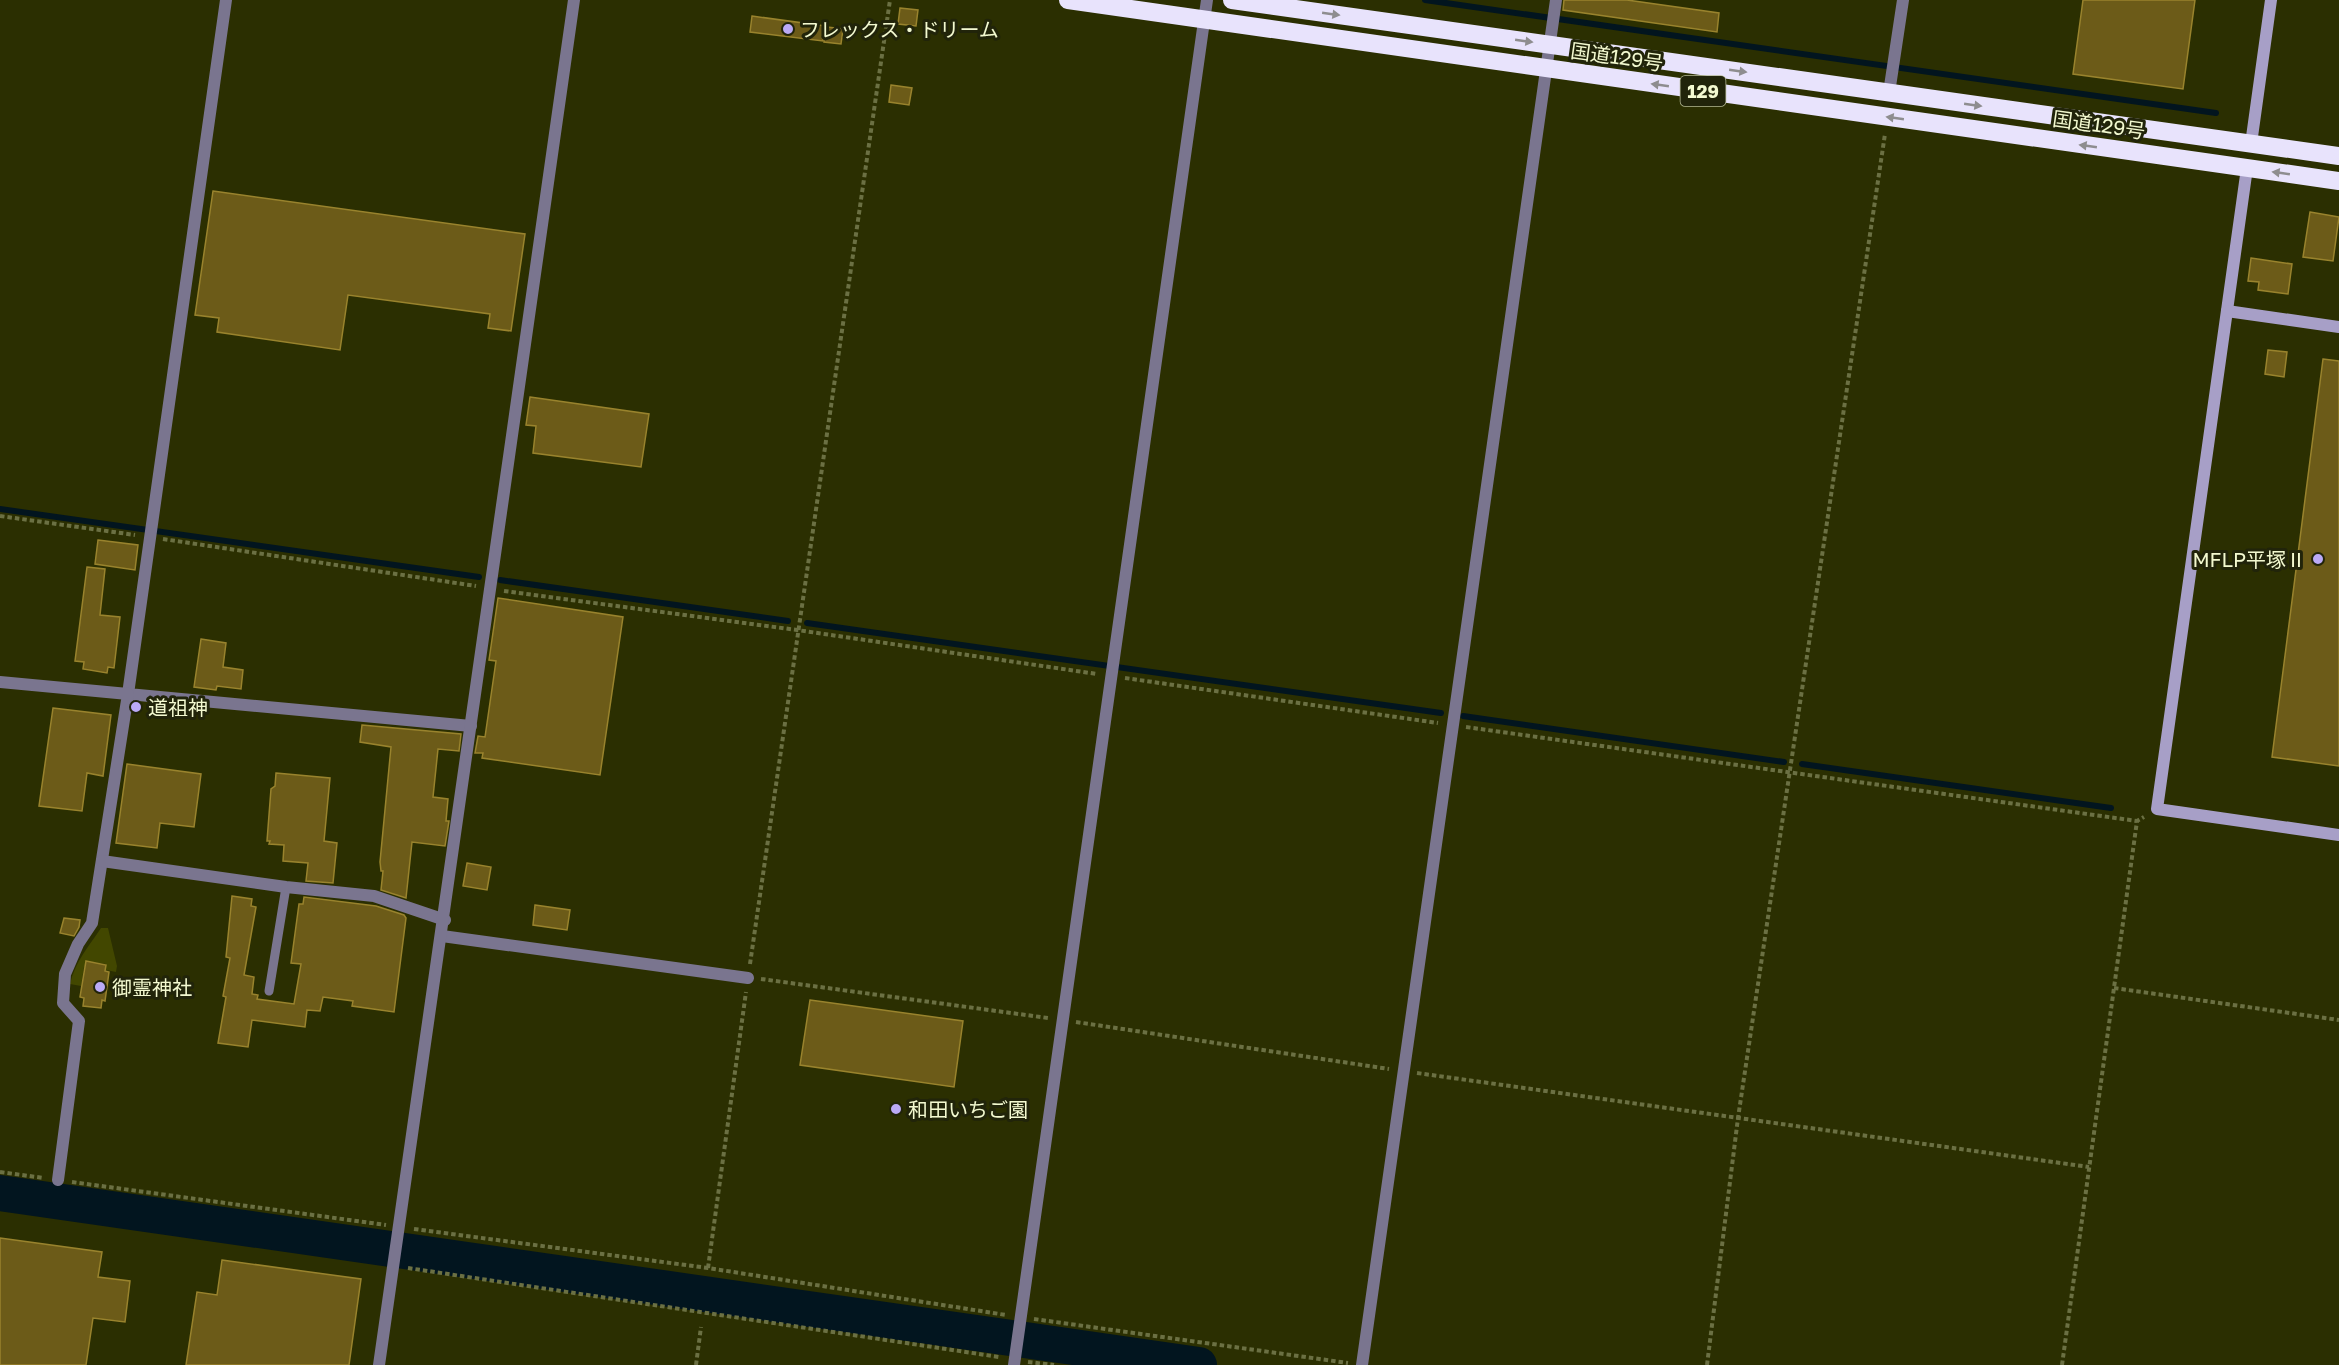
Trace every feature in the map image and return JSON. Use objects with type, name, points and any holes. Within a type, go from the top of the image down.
[{"type":"highway","name":"国道129号","points":[[1068,0],[2339,181]]},
{"type":"highway","name":"国道129号","points":[[1232,0],[2339,156]]},
{"type":"street","points":[[58,1180],[80,1021],[63,1003],[62,989],[69,963],[78,944],[93,923],[128,694],[226,0]]},
{"type":"street","points":[[379,1365],[445,920],[574,0]]},
{"type":"street","points":[[1015,1359],[1207,0]]},
{"type":"street","points":[[1889,93],[1903,0]]},
{"type":"street","points":[[2251,144],[2271,0]]},
{"type":"street","points":[[1362,1365],[1555,5]]},
{"type":"street","points":[[2247,168],[2157,809],[2339,835]]},
{"type":"street","points":[[2227,311],[2339,327]]},
{"type":"street","points":[[0,682],[471,726]]},
{"type":"street","points":[[102,861],[286,887],[374,896],[445,920]]},
{"type":"street","points":[[442,936],[748,978]]},
{"type":"lane","points":[[270,991],[286,887]]},
{"type":"path","points":[[708,1268],[797,630],[890,0]]},
{"type":"path","points":[[1707,1365],[1738,1118],[1888,117]]},
{"type":"path","points":[[0,516],[150,533],[490,589],[1112,669],[1453,725],[2137,821],[2157,809]]},
{"type":"path","points":[[2062,1365],[2137,821]]},
{"type":"path","points":[[2114,988],[2339,1020]]},
{"type":"path","points":[[0,1172],[398,1231],[708,1268],[1020,1321],[1362,1365]]},
{"type":"path","points":[[394,1264],[1054,1365]]},
{"type":"path","points":[[696,1365],[701,1327]]},
{"type":"shaded area","points":[[101,928],[108,928],[117,966],[116,972],[106,970],[106,964],[91,962],[90,967],[84,967],[81,986],[70,984],[79,961]]},
{"type":"building","points":[[1564,0],[1627,0],[1719,13],[1717,32],[1563,10]]},
{"type":"building","points":[[2083,0],[2195,0],[2183,89],[2073,74]]},
{"type":"building","points":[[900,8],[918,10],[916,26],[898,24]]},
{"type":"building","name":"フレックス・ドリーム","points":[[752,16],[825,26],[823,41],[750,32]]},
{"type":"building","points":[[827,27],[843,29],[841,44],[824,42]]},
{"type":"building","points":[[891,85],[912,88],[909,105],[889,102]]},
{"type":"building","points":[[213,191],[525,234],[511,331],[488,328],[490,314],[348,295],[340,350],[217,332],[219,318],[195,315]]},
{"type":"building","points":[[2310,212],[2339,217],[2333,261],[2303,257]]},
{"type":"building","points":[[2251,258],[2292,264],[2288,294],[2258,290],[2259,282],[2248,281]]},
{"type":"building","points":[[2268,350],[2287,352],[2284,377],[2265,374]]},
{"type":"building","name":"MFLP平塚Ⅱ","points":[[2323,359],[2339,361],[2339,766],[2272,757]]},
{"type":"building","points":[[530,397],[649,414],[641,467],[533,453],[536,426],[526,425]]},
{"type":"building","points":[[98,540],[138,545],[135,570],[95,564]]},
{"type":"building","points":[[87,567],[105,569],[100,615],[120,617],[114,668],[108,667],[107,673],[83,669],[84,662],[75,661]]},
{"type":"building","points":[[498,598],[623,617],[600,775],[482,758],[483,753],[475,753],[478,736],[485,737],[496,661],[489,660]]},
{"type":"building","points":[[201,639],[226,643],[223,667],[243,670],[241,689],[217,686],[216,690],[194,687]]},
{"type":"building","points":[[53,708],[111,715],[103,776],[87,773],[82,811],[39,806]]},
{"type":"building","points":[[362,725],[461,734],[459,751],[438,749],[433,797],[448,799],[446,821],[449,821],[445,846],[412,842],[406,898],[381,890],[383,871],[381,871],[380,862],[391,747],[360,742]]},
{"type":"building","points":[[127,764],[201,774],[194,827],[160,823],[157,848],[116,843]]},
{"type":"building","points":[[276,773],[330,778],[324,841],[337,843],[333,883],[306,881],[308,863],[283,861],[284,845],[269,844],[270,841],[267,841],[271,789],[275,786]]},
{"type":"building","points":[[467,863],[491,867],[487,890],[463,886]]},
{"type":"building","points":[[232,896],[252,899],[251,906],[256,907],[244,975],[254,977],[252,994],[258,995],[257,999],[294,1004],[301,964],[291,963],[299,904],[303,904],[304,897],[376,906],[404,915],[406,918],[394,1012],[352,1006],[353,1001],[323,997],[320,1011],[307,1010],[305,1027],[252,1020],[248,1047],[218,1043],[230,958],[226,957]]},
{"type":"building","points":[[535,905],[570,910],[567,930],[533,925]]},
{"type":"building","points":[[64,918],[80,920],[74,936],[60,933]]},
{"type":"building","points":[[86,961],[106,965],[105,971],[109,972],[105,1001],[102,1000],[101,1008],[83,1006],[84,998],[80,997]]},
{"type":"building","points":[[810,1000],[963,1021],[954,1087],[800,1065]]},
{"type":"building","points":[[0,1238],[102,1252],[98,1277],[130,1281],[125,1322],[93,1318],[86,1365],[0,1365]]},
{"type":"building","points":[[222,1260],[361,1279],[349,1365],[186,1365],[197,1292],[217,1295]]},
{"type":"waterway","points":[[1425,0],[2216,113]]},
{"type":"waterway","points":[[0,509],[479,577]]},
{"type":"waterway","points":[[500,580],[788,621]]},
{"type":"waterway","points":[[807,623],[1441,713]]},
{"type":"waterway","points":[[1463,716],[1784,762]]},
{"type":"waterway","points":[[1802,764],[2111,808]]},
{"type":"waterway","points":[[0,1193],[1199,1365]]},
{"type":"place","name":"フレックス・ドリーム","points":[[788,29]]},
{"type":"place","name":"MFLP平塚Ⅱ","points":[[2318,559]]},
{"type":"place","name":"道祖神","points":[[136,707]]},
{"type":"place","name":"御霊神社","points":[[100,987]]},
{"type":"place","name":"和田いちご園","points":[[896,1109]]}]
